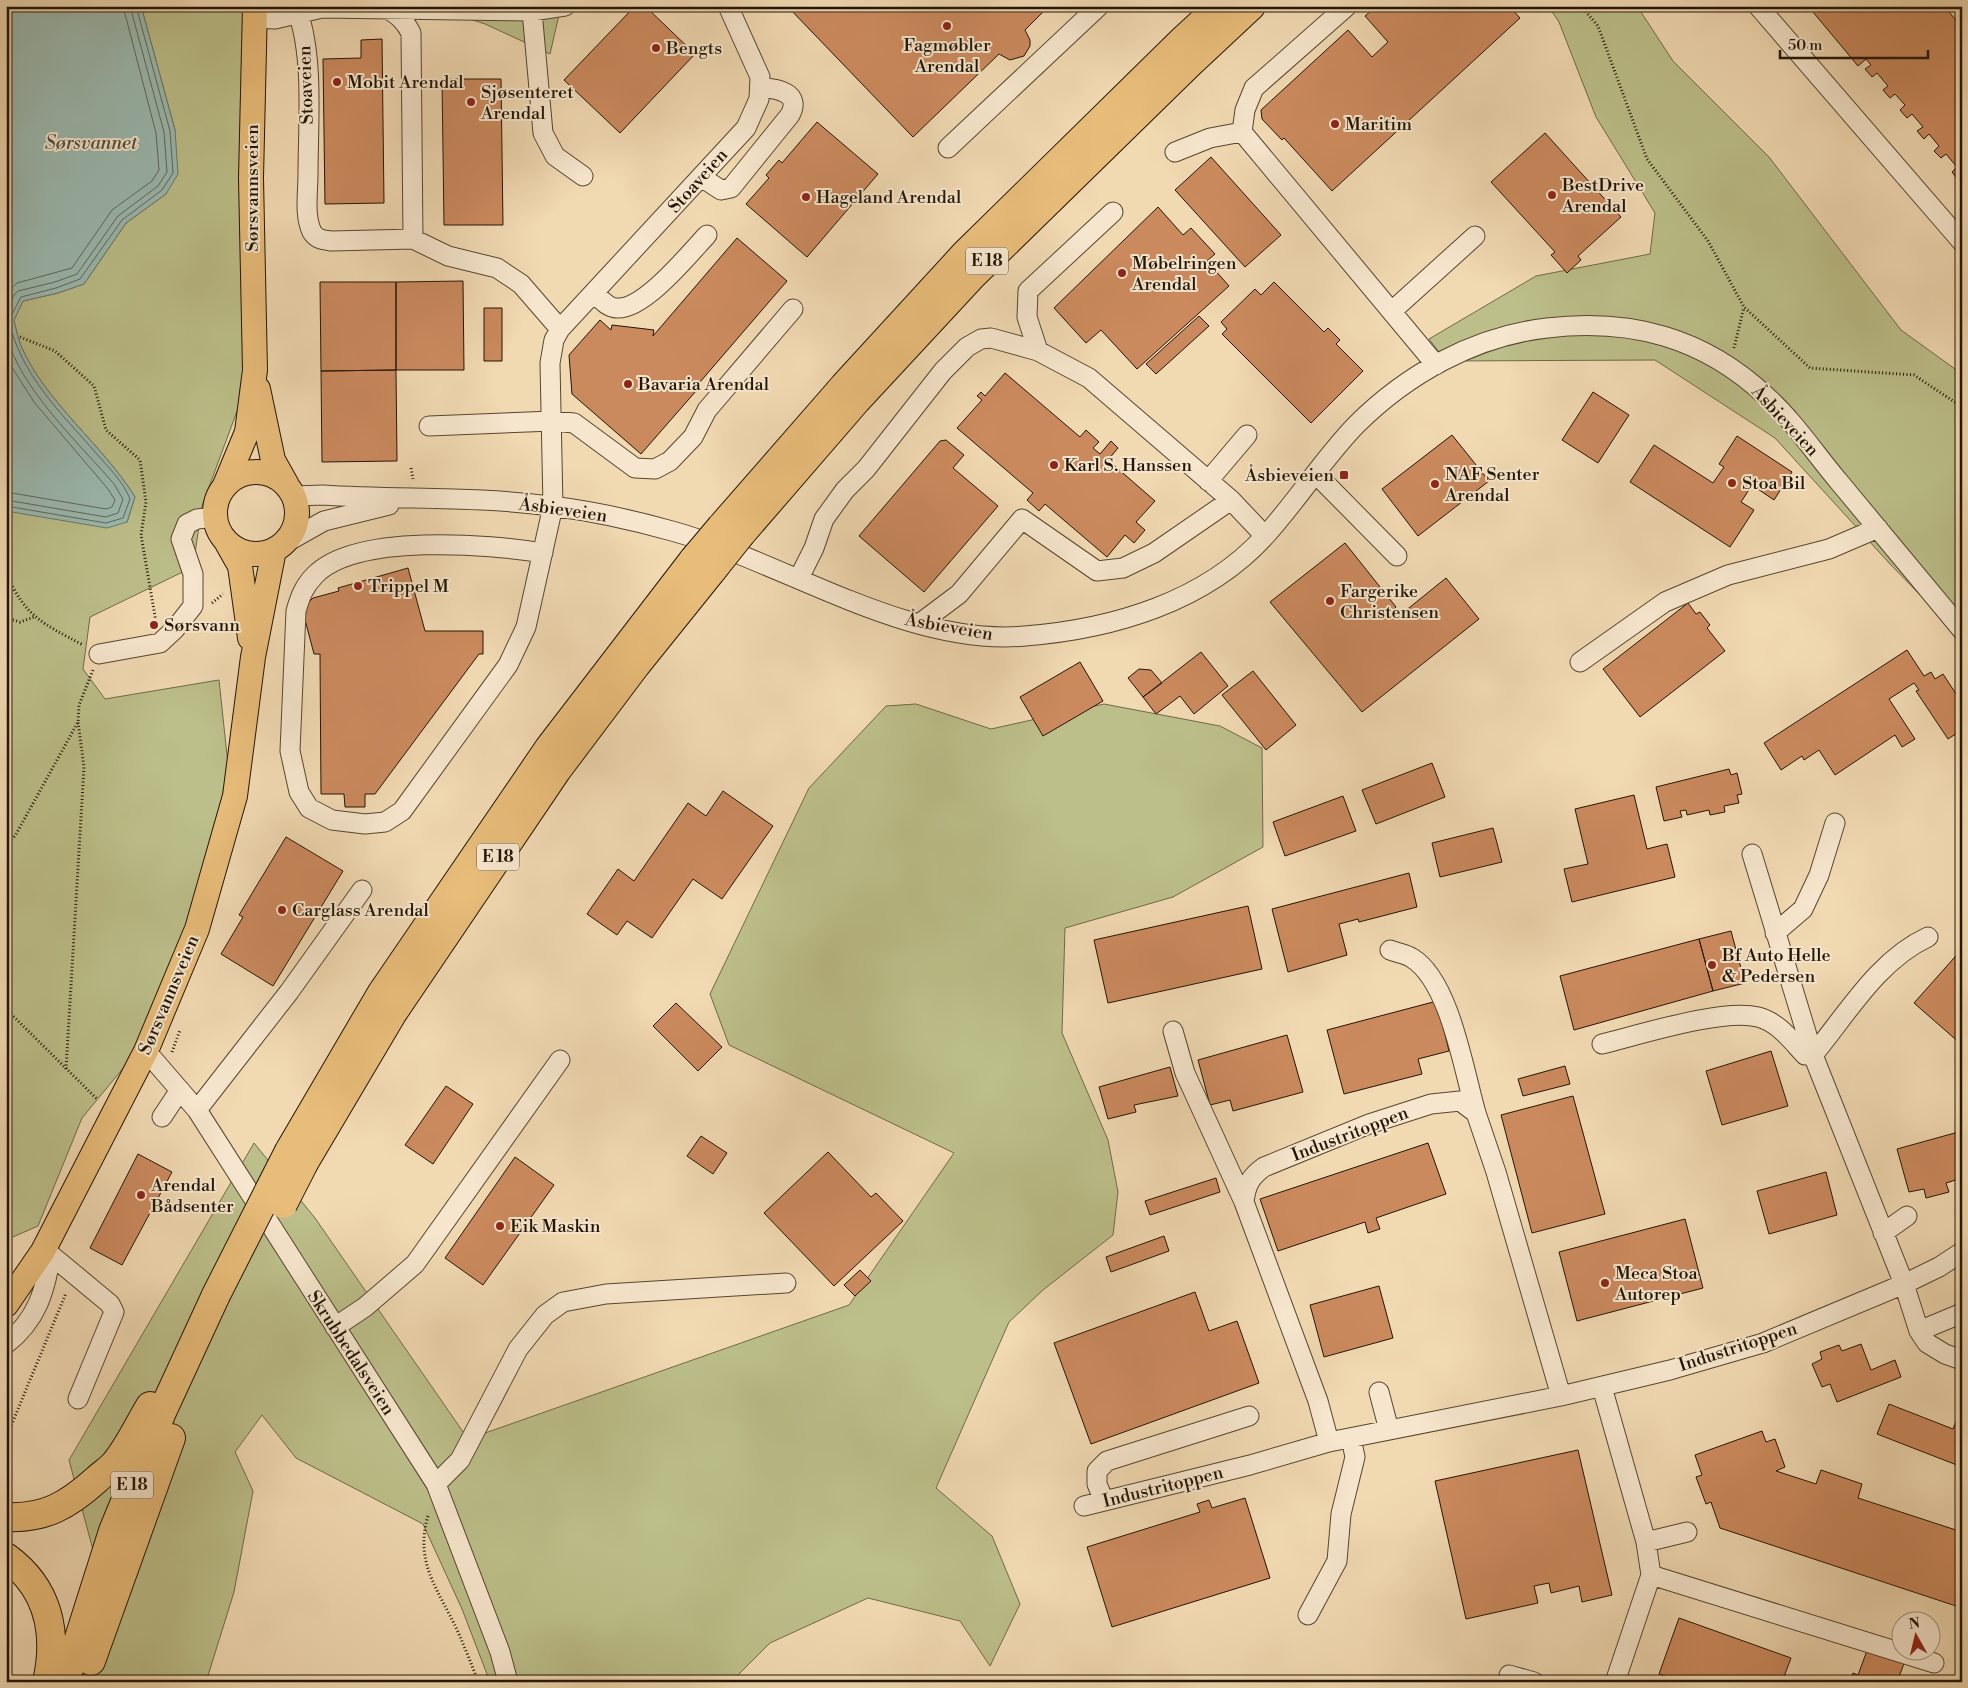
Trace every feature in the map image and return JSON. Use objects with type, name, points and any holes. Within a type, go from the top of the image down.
[{"type":"highway","name":"E 18","points":[[64,1682],[113,1531],[162,1412],[223,1299],[381,994],[538,764],[704,564],[844,386],[965,254],[1220,6]]},
{"type":"highway","name":"E 18","points":[[731,530],[856,401],[972,276],[1251,6]]},
{"type":"highway","name":"E 18","points":[[6,1517],[20,1518],[51,1512],[67,1504],[116,1462],[223,1299]]},
{"type":"highway","name":"E 18","points":[[84,1682],[223,1299]]},
{"type":"highway","points":[[6,1557],[21,1568],[40,1595],[50,1621],[53,1657],[47,1682]]},
{"type":"main road","name":"Sørsvannsveien","points":[[225,485],[247,432],[254,370],[251,178],[255,12]]},
{"type":"main road","name":"Sørsvannsveien","points":[[254,370],[273,460],[291,490]]},
{"type":"main road","points":[[263,472],[276,476],[291,490],[298,508],[297,521],[293,533],[280,547],[262,554],[249,554],[237,550],[227,543],[221,535],[215,517],[217,500],[225,485],[243,474],[263,472]]},
{"type":"main road","name":"Sørsvannsveien","points":[[227,543],[240,566],[253,657]]},
{"type":"main road","name":"Sørsvannsveien","points":[[6,1305],[47,1253],[113,1114],[146,1051],[197,929],[226,832],[242,755],[253,657],[280,547]]},
{"type":"street","points":[[255,12],[275,19],[322,8],[532,11],[565,6]]},
{"type":"street","points":[[701,177],[721,190],[731,188],[794,108],[793,100],[785,92],[774,88],[761,88],[755,64],[740,36],[728,6]]},
{"type":"street","points":[[948,148],[1099,6]]},
{"type":"street","points":[[1347,6],[1254,88],[1245,110],[1242,132],[1436,365]]},
{"type":"street","points":[[1758,6],[1962,242]]},
{"type":"street","points":[[386,8],[402,19],[411,33],[413,239]]},
{"type":"street","points":[[532,11],[543,132],[555,156],[584,176]]},
{"type":"street","name":"Stoaveien","points":[[298,13],[305,42],[308,100],[308,208],[312,232],[320,239],[332,241],[413,239],[448,256],[497,268],[521,284],[560,329]]},
{"type":"street","name":"Stoaveien","points":[[543,553],[504,547],[408,546],[360,551],[316,573],[301,591],[296,611],[290,751],[299,792],[309,808],[332,820],[365,824],[386,822],[402,811],[508,665],[526,627],[543,553],[553,506],[553,421],[550,364],[554,340],[560,329],[595,294],[746,128],[759,99],[761,88]]},
{"type":"street","points":[[1175,152],[1210,138],[1242,132]]},
{"type":"street","points":[[1038,351],[1027,317],[1028,291],[1113,212]]},
{"type":"street","points":[[595,294],[608,306],[617,308],[628,307],[652,291],[707,235]]},
{"type":"street","points":[[1392,311],[1475,236]]},
{"type":"street","points":[[429,426],[553,421],[574,423],[635,468],[656,469],[670,461],[693,437],[707,410],[793,309]]},
{"type":"street","name":"Åsbieveien","points":[[291,490],[323,495],[410,500],[460,499],[553,506],[619,518],[678,533],[799,578],[888,615],[919,624],[979,636],[1017,637],[1057,633],[1097,626],[1182,597],[1226,573],[1265,536],[1355,426],[1392,394],[1436,365],[1478,343],[1524,330],[1568,326],[1604,326],[1647,332],[1690,343],[1729,366],[1769,398],[1962,630]]},
{"type":"street","points":[[799,578],[814,548],[824,519],[845,490],[866,468],[943,371],[967,347],[981,339],[991,338],[1038,351],[1089,378],[1231,500],[1265,536]]},
{"type":"street","points":[[1208,481],[1247,435]]},
{"type":"street","points":[[1316,474],[1397,556]]},
{"type":"street","name":"Åsbieveien","points":[[280,547],[324,521],[410,500]]},
{"type":"street","points":[[919,624],[959,594],[1022,519],[1097,571],[1123,568],[1154,553],[1231,500]]},
{"type":"street","points":[[99,654],[160,643],[176,629],[193,606],[193,574],[181,540],[187,524],[197,519],[215,517]]},
{"type":"street","points":[[1580,662],[1665,602],[1728,575],[1829,550],[1878,528]]},
{"type":"street","points":[[1775,933],[1804,909],[1819,875],[1834,823]]},
{"type":"street","points":[[1752,854],[1813,1055],[1904,1284],[1919,1332],[1927,1343],[1945,1354],[1962,1360]]},
{"type":"street","points":[[197,1110],[289,992],[362,890]]},
{"type":"street","points":[[1813,1055],[1852,1006],[1898,954],[1908,946],[1928,936]]},
{"type":"street","points":[[1390,950],[1412,958],[1433,980],[1441,996],[1496,1172],[1561,1396]]},
{"type":"street","points":[[1602,1044],[1700,1020],[1734,1015],[1758,1017],[1779,1027],[1805,1055],[1813,1055]]},
{"type":"street","points":[[1173,1031],[1185,1073],[1244,1202],[1318,1401],[1328,1442]]},
{"type":"street","name":"Skrubbedalsveien","points":[[146,1051],[197,1110],[436,1484],[500,1652],[508,1682]]},
{"type":"street","points":[[335,1327],[365,1307],[415,1264],[560,1060]]},
{"type":"street","points":[[162,1117],[180,1090]]},
{"type":"street","name":"Industritoppen","points":[[1244,1202],[1246,1187],[1252,1176],[1264,1167],[1369,1124],[1446,1101],[1460,1102],[1476,1113]]},
{"type":"street","points":[[1884,1233],[1907,1216]]},
{"type":"street","name":"Industritoppen","points":[[1084,1506],[1250,1465],[1328,1442],[1602,1387],[1763,1343],[1904,1284],[1939,1267],[1962,1252]]},
{"type":"street","points":[[6,1344],[16,1336],[36,1309],[46,1287],[47,1253]]},
{"type":"street","points":[[47,1253],[110,1304],[114,1312],[78,1399]]},
{"type":"street","points":[[436,1484],[460,1460],[518,1349],[545,1315],[563,1302],[606,1294],[786,1283]]},
{"type":"street","points":[[1919,1332],[1960,1314]]},
{"type":"street","points":[[1602,1387],[1646,1542],[1651,1575],[1616,1682]]},
{"type":"street","points":[[1379,1392],[1389,1430]]},
{"type":"street","points":[[1104,1501],[1096,1484],[1098,1471],[1108,1462],[1249,1416]]},
{"type":"street","points":[[1308,1615],[1337,1561],[1341,1514],[1355,1457],[1351,1438]]},
{"type":"street","points":[[1646,1542],[1687,1532]]},
{"type":"street","points":[[1651,1575],[1934,1663]]},
{"type":"street","points":[[1509,1675],[1534,1682]]},
{"type":"path","points":[[1581,6],[1598,26],[1647,159],[1708,241],[1744,308],[1810,368],[1914,375],[1962,407]]},
{"type":"path","points":[[1729,366],[1744,308]]},
{"type":"path","points":[[20,337],[55,351],[94,386],[106,430],[140,460],[146,502],[141,535],[160,643]]},
{"type":"path","points":[[6,574],[17,597],[34,617],[99,654],[80,706],[78,722],[84,767],[66,1070]]},
{"type":"path","points":[[6,618],[20,622],[34,617]]},
{"type":"path","points":[[6,844],[16,836],[78,722]]},
{"type":"path","points":[[6,1008],[66,1070],[113,1114]]},
{"type":"path","points":[[436,1484],[423,1534],[423,1555],[428,1574],[458,1631],[478,1682]]},
{"type":"green space","points":[[141,6],[255,6],[243,395],[202,506],[193,567],[90,617],[83,669],[105,699],[219,680],[230,783],[168,1014],[82,1118],[38,1226],[6,1240],[6,511],[127,522],[135,497],[107,459],[60,405],[32,367],[21,346],[14,320],[23,301],[58,293],[84,284],[126,223],[166,194],[175,130]]},
{"type":"green space","points":[[430,6],[561,6],[550,54],[485,24]]},
{"type":"green space","points":[[1548,6],[1637,6],[1673,61],[1769,157],[1901,330],[1962,374],[1962,638],[1890,564],[1775,438],[1655,360],[1446,361],[1429,339],[1536,276],[1650,254],[1655,213],[1596,117],[1559,22]]},
{"type":"green space","points":[[916,704],[991,729],[1104,704],[1220,726],[1262,748],[1263,847],[1173,897],[1065,928],[1062,1033],[1108,1140],[1118,1192],[1113,1235],[1043,1290],[1009,1322],[936,1488],[992,1536],[1020,1604],[990,1666],[960,1621],[868,1598],[770,1643],[731,1682],[490,1682],[462,1609],[423,1524],[296,1458],[262,1415],[235,1452],[253,1491],[234,1592],[206,1682],[58,1682],[97,1565],[69,1460],[254,1143],[315,1218],[468,1439],[849,1305],[954,1153],[729,1045],[710,994],[809,788],[886,706]]},
{"type":"water","name":"Sørsvannet","points":[[6,6],[141,6],[175,130],[178,174],[166,194],[126,223],[84,284],[58,293],[23,301],[14,320],[21,346],[32,367],[60,405],[107,459],[135,497],[127,522],[107,528],[6,511]]},
{"type":"building","points":[[635,6],[645,6],[695,54],[620,133],[564,80]]},
{"type":"building","points":[[789,6],[1049,6],[1025,30],[1030,40],[1030,46],[1024,56],[1010,60],[999,54],[913,137]]},
{"type":"building","points":[[1377,6],[1509,6],[1520,18],[1332,191],[1284,138],[1282,140],[1262,119],[1261,110],[1348,30],[1372,57],[1388,42],[1365,16]]},
{"type":"building","points":[[1808,6],[1953,6],[1949,12],[1960,25],[1962,24],[1962,177],[1958,180],[1952,172],[1957,167],[1946,154],[1941,158],[1934,151],[1939,146],[1929,134],[1924,139],[1917,131],[1923,127],[1912,114],[1907,118],[1900,110],[1905,105],[1895,94],[1890,98],[1883,90],[1888,86],[1877,73],[1872,77],[1865,69],[1871,65],[1866,59],[1858,66]]},
{"type":"building","points":[[382,39],[384,203],[325,204],[323,59],[361,58],[361,40]]},
{"type":"building","points":[[442,79],[501,79],[503,225],[444,225]]},
{"type":"building","points":[[817,122],[878,174],[807,257],[746,204],[769,178],[766,175],[779,160],[782,163]]},
{"type":"building","points":[[1545,133],[1621,217],[1578,256],[1581,260],[1567,273],[1551,255],[1555,252],[1491,182]]},
{"type":"building","points":[[1211,157],[1281,235],[1245,267],[1175,190]]},
{"type":"building","points":[[1158,207],[1183,235],[1191,228],[1215,254],[1207,261],[1229,286],[1137,369],[1101,330],[1086,343],[1054,308]]},
{"type":"building","points":[[737,238],[787,281],[641,454],[572,394],[569,355],[600,320],[611,330],[612,325],[654,330],[653,336]]},
{"type":"building","points":[[463,281],[464,370],[396,370],[396,282]]},
{"type":"building","points":[[320,282],[396,282],[396,370],[321,371]]},
{"type":"building","points":[[1274,282],[1324,332],[1328,328],[1340,340],[1336,344],[1363,371],[1311,423],[1222,334],[1227,329],[1221,322],[1255,289],[1261,295]]},
{"type":"building","points":[[484,308],[502,308],[502,361],[484,361]]},
{"type":"building","points":[[1199,316],[1209,326],[1156,374],[1146,364]]},
{"type":"building","points":[[396,370],[397,461],[322,462],[321,371]]},
{"type":"building","points":[[1005,373],[1080,437],[1086,430],[1099,442],[1093,448],[1100,454],[1111,441],[1118,448],[1108,460],[1155,501],[1136,522],[1145,530],[1134,543],[1125,535],[1107,557],[1045,504],[1039,511],[1027,500],[1033,493],[957,428],[982,400],[977,396],[981,392],[985,396]]},
{"type":"building","points":[[1593,392],[1629,415],[1598,463],[1562,440]]},
{"type":"building","points":[[1452,435],[1489,481],[1418,536],[1382,489]]},
{"type":"building","points":[[1737,436],[1792,472],[1774,500],[1752,485],[1741,502],[1754,510],[1730,547],[1630,482],[1654,445],[1713,483],[1724,467],[1719,464]]},
{"type":"building","points":[[946,440],[964,455],[953,468],[998,506],[924,592],[859,536],[940,441]]},
{"type":"building","points":[[1345,543],[1396,607],[1394,609],[1399,616],[1446,578],[1479,619],[1362,712],[1270,602]]},
{"type":"building","points":[[408,568],[425,631],[483,631],[483,654],[479,654],[375,794],[365,794],[365,807],[345,807],[344,794],[321,794],[320,654],[314,654],[304,616],[305,606],[313,598],[339,591],[338,588]]},
{"type":"building","points":[[1688,603],[1696,614],[1700,612],[1710,625],[1707,628],[1725,651],[1640,717],[1603,669]]},
{"type":"building","points":[[1907,650],[1924,676],[1931,672],[1935,679],[1943,674],[1962,703],[1962,730],[1948,739],[1916,691],[1919,690],[1914,683],[1889,699],[1915,739],[1902,747],[1895,735],[1835,775],[1819,750],[1804,760],[1802,756],[1781,770],[1764,743]]},
{"type":"building","points":[[1201,652],[1228,686],[1194,714],[1180,696],[1156,714],[1143,697]]},
{"type":"building","points":[[1080,662],[1103,701],[1043,736],[1020,697]]},
{"type":"building","points":[[1139,669],[1151,670],[1162,683],[1143,697],[1128,678]]},
{"type":"building","points":[[1253,671],[1296,725],[1266,750],[1222,695]]},
{"type":"building","points":[[1432,763],[1445,797],[1376,824],[1362,790]]},
{"type":"building","points":[[1729,769],[1731,775],[1737,773],[1742,794],[1737,795],[1739,803],[1724,806],[1725,812],[1710,815],[1709,810],[1687,815],[1686,810],[1680,811],[1682,817],[1664,821],[1656,787]]},
{"type":"building","points":[[723,791],[773,826],[722,899],[693,879],[652,938],[627,921],[617,935],[587,914],[618,869],[634,881],[688,803],[706,816]]},
{"type":"building","points":[[1634,795],[1647,849],[1667,844],[1675,877],[1572,902],[1564,869],[1588,864],[1575,809]]},
{"type":"building","points":[[1343,796],[1356,831],[1285,856],[1273,822]]},
{"type":"building","points":[[1493,828],[1502,862],[1440,877],[1432,843]]},
{"type":"building","points":[[286,837],[343,871],[273,986],[221,954],[243,917],[239,915]]},
{"type":"building","points":[[1409,873],[1417,907],[1359,922],[1358,919],[1339,924],[1347,955],[1288,972],[1272,909]]},
{"type":"building","points":[[1248,906],[1262,969],[1108,1003],[1094,940]]},
{"type":"building","points":[[1731,931],[1745,983],[1713,991],[1699,939]]},
{"type":"building","points":[[1699,939],[1713,991],[1574,1030],[1560,976]]},
{"type":"building","points":[[1962,949],[1962,1045],[1914,1003]]},
{"type":"building","points":[[1437,1001],[1449,1051],[1418,1059],[1422,1074],[1344,1094],[1327,1030]]},
{"type":"building","points":[[676,1003],[722,1047],[698,1071],[653,1026]]},
{"type":"building","points":[[1287,1035],[1303,1092],[1233,1111],[1230,1100],[1210,1105],[1198,1060]]},
{"type":"building","points":[[1771,1051],[1788,1106],[1722,1125],[1706,1071]]},
{"type":"building","points":[[1565,1066],[1570,1084],[1523,1096],[1518,1079]]},
{"type":"building","points":[[1170,1067],[1178,1096],[1134,1105],[1136,1112],[1108,1119],[1099,1087]]},
{"type":"building","points":[[446,1086],[473,1104],[433,1164],[405,1145]]},
{"type":"building","points":[[1573,1096],[1605,1214],[1532,1233],[1501,1115]]},
{"type":"building","points":[[1962,1131],[1962,1178],[1946,1183],[1949,1192],[1926,1198],[1924,1189],[1909,1192],[1897,1149]]},
{"type":"building","points":[[701,1136],[727,1153],[713,1174],[687,1156]]},
{"type":"building","points":[[1428,1143],[1446,1194],[1376,1218],[1380,1229],[1368,1233],[1365,1222],[1278,1251],[1260,1199]]},
{"type":"building","points":[[828,1152],[871,1197],[876,1193],[903,1221],[834,1286],[764,1213]]},
{"type":"building","points":[[138,1154],[172,1172],[122,1265],[90,1248]]},
{"type":"building","points":[[515,1157],[554,1185],[483,1285],[445,1258]]},
{"type":"building","points":[[1826,1172],[1837,1215],[1769,1234],[1757,1191]]},
{"type":"building","points":[[1216,1178],[1220,1192],[1150,1215],[1145,1201]]},
{"type":"building","points":[[1685,1219],[1703,1288],[1577,1321],[1559,1252]]},
{"type":"building","points":[[1164,1236],[1169,1251],[1111,1272],[1106,1257]]},
{"type":"building","points":[[860,1270],[871,1281],[855,1296],[844,1285]]},
{"type":"building","points":[[1379,1286],[1393,1338],[1324,1357],[1310,1305]]},
{"type":"building","points":[[1195,1292],[1209,1331],[1237,1321],[1259,1383],[1091,1444],[1054,1343]]},
{"type":"building","points":[[1861,1344],[1871,1370],[1895,1360],[1901,1377],[1837,1402],[1830,1384],[1822,1387],[1812,1364],[1822,1359],[1820,1352],[1839,1345],[1842,1351]]},
{"type":"building","points":[[1889,1404],[1953,1429],[1962,1407],[1962,1467],[1877,1434]]},
{"type":"building","points":[[1762,1431],[1766,1442],[1775,1439],[1785,1467],[1776,1471],[1816,1484],[1821,1470],[1862,1484],[1858,1498],[1962,1532],[1962,1589],[1956,1606],[1720,1528],[1711,1502],[1706,1504],[1696,1477],[1702,1475],[1695,1455]]},
{"type":"building","points":[[1578,1450],[1612,1595],[1582,1602],[1579,1586],[1551,1593],[1549,1583],[1534,1586],[1538,1603],[1466,1619],[1435,1481]]},
{"type":"building","points":[[1245,1498],[1270,1578],[1112,1627],[1087,1547],[1200,1512],[1197,1504],[1209,1500],[1212,1508]]},
{"type":"building","points":[[1679,1618],[1791,1658],[1782,1682],[1681,1682],[1659,1674]]},
{"type":"building","points":[[1868,1648],[1890,1656],[1890,1660],[1905,1661],[1897,1682],[1850,1682],[1853,1673],[1858,1675]]},
{"type":"place","name":"Fagmøbler Arendal","points":[[947,26]]},
{"type":"place","name":"Bengts","points":[[656,48]]},
{"type":"place","name":"Mobit Arendal","points":[[337,82]]},
{"type":"place","name":"Sjøsenteret Arendal","points":[[471,102]]},
{"type":"place","name":"Maritim","points":[[1335,124]]},
{"type":"place","name":"BestDrive Arendal","points":[[1552,195]]},
{"type":"place","name":"Hageland Arendal","points":[[806,197]]},
{"type":"place","name":"Møbelringen Arendal","points":[[1122,273]]},
{"type":"place","name":"Bavaria Arendal","points":[[628,384]]},
{"type":"place","name":"Karl S. Hanssen","points":[[1054,465]]},
{"type":"place","name":"Åsbieveien","points":[[1344,475]]},
{"type":"place","name":"Stoa Bil","points":[[1732,483]]},
{"type":"place","name":"NAF Senter Arendal","points":[[1435,484]]},
{"type":"place","name":"Trippel M","points":[[358,586]]},
{"type":"place","name":"Fargerike Christensen","points":[[1330,601]]},
{"type":"place","name":"Sørsvann","points":[[154,625]]},
{"type":"place","name":"Carglass Arendal","points":[[282,910]]},
{"type":"place","name":"Bf Auto Helle & Pedersen","points":[[1712,965]]},
{"type":"place","name":"Arendal Bådsenter","points":[[141,1195]]},
{"type":"place","name":"Eik Maskin","points":[[500,1226]]},
{"type":"place","name":"Meca Stoa Autorep","points":[[1605,1283]]}]
